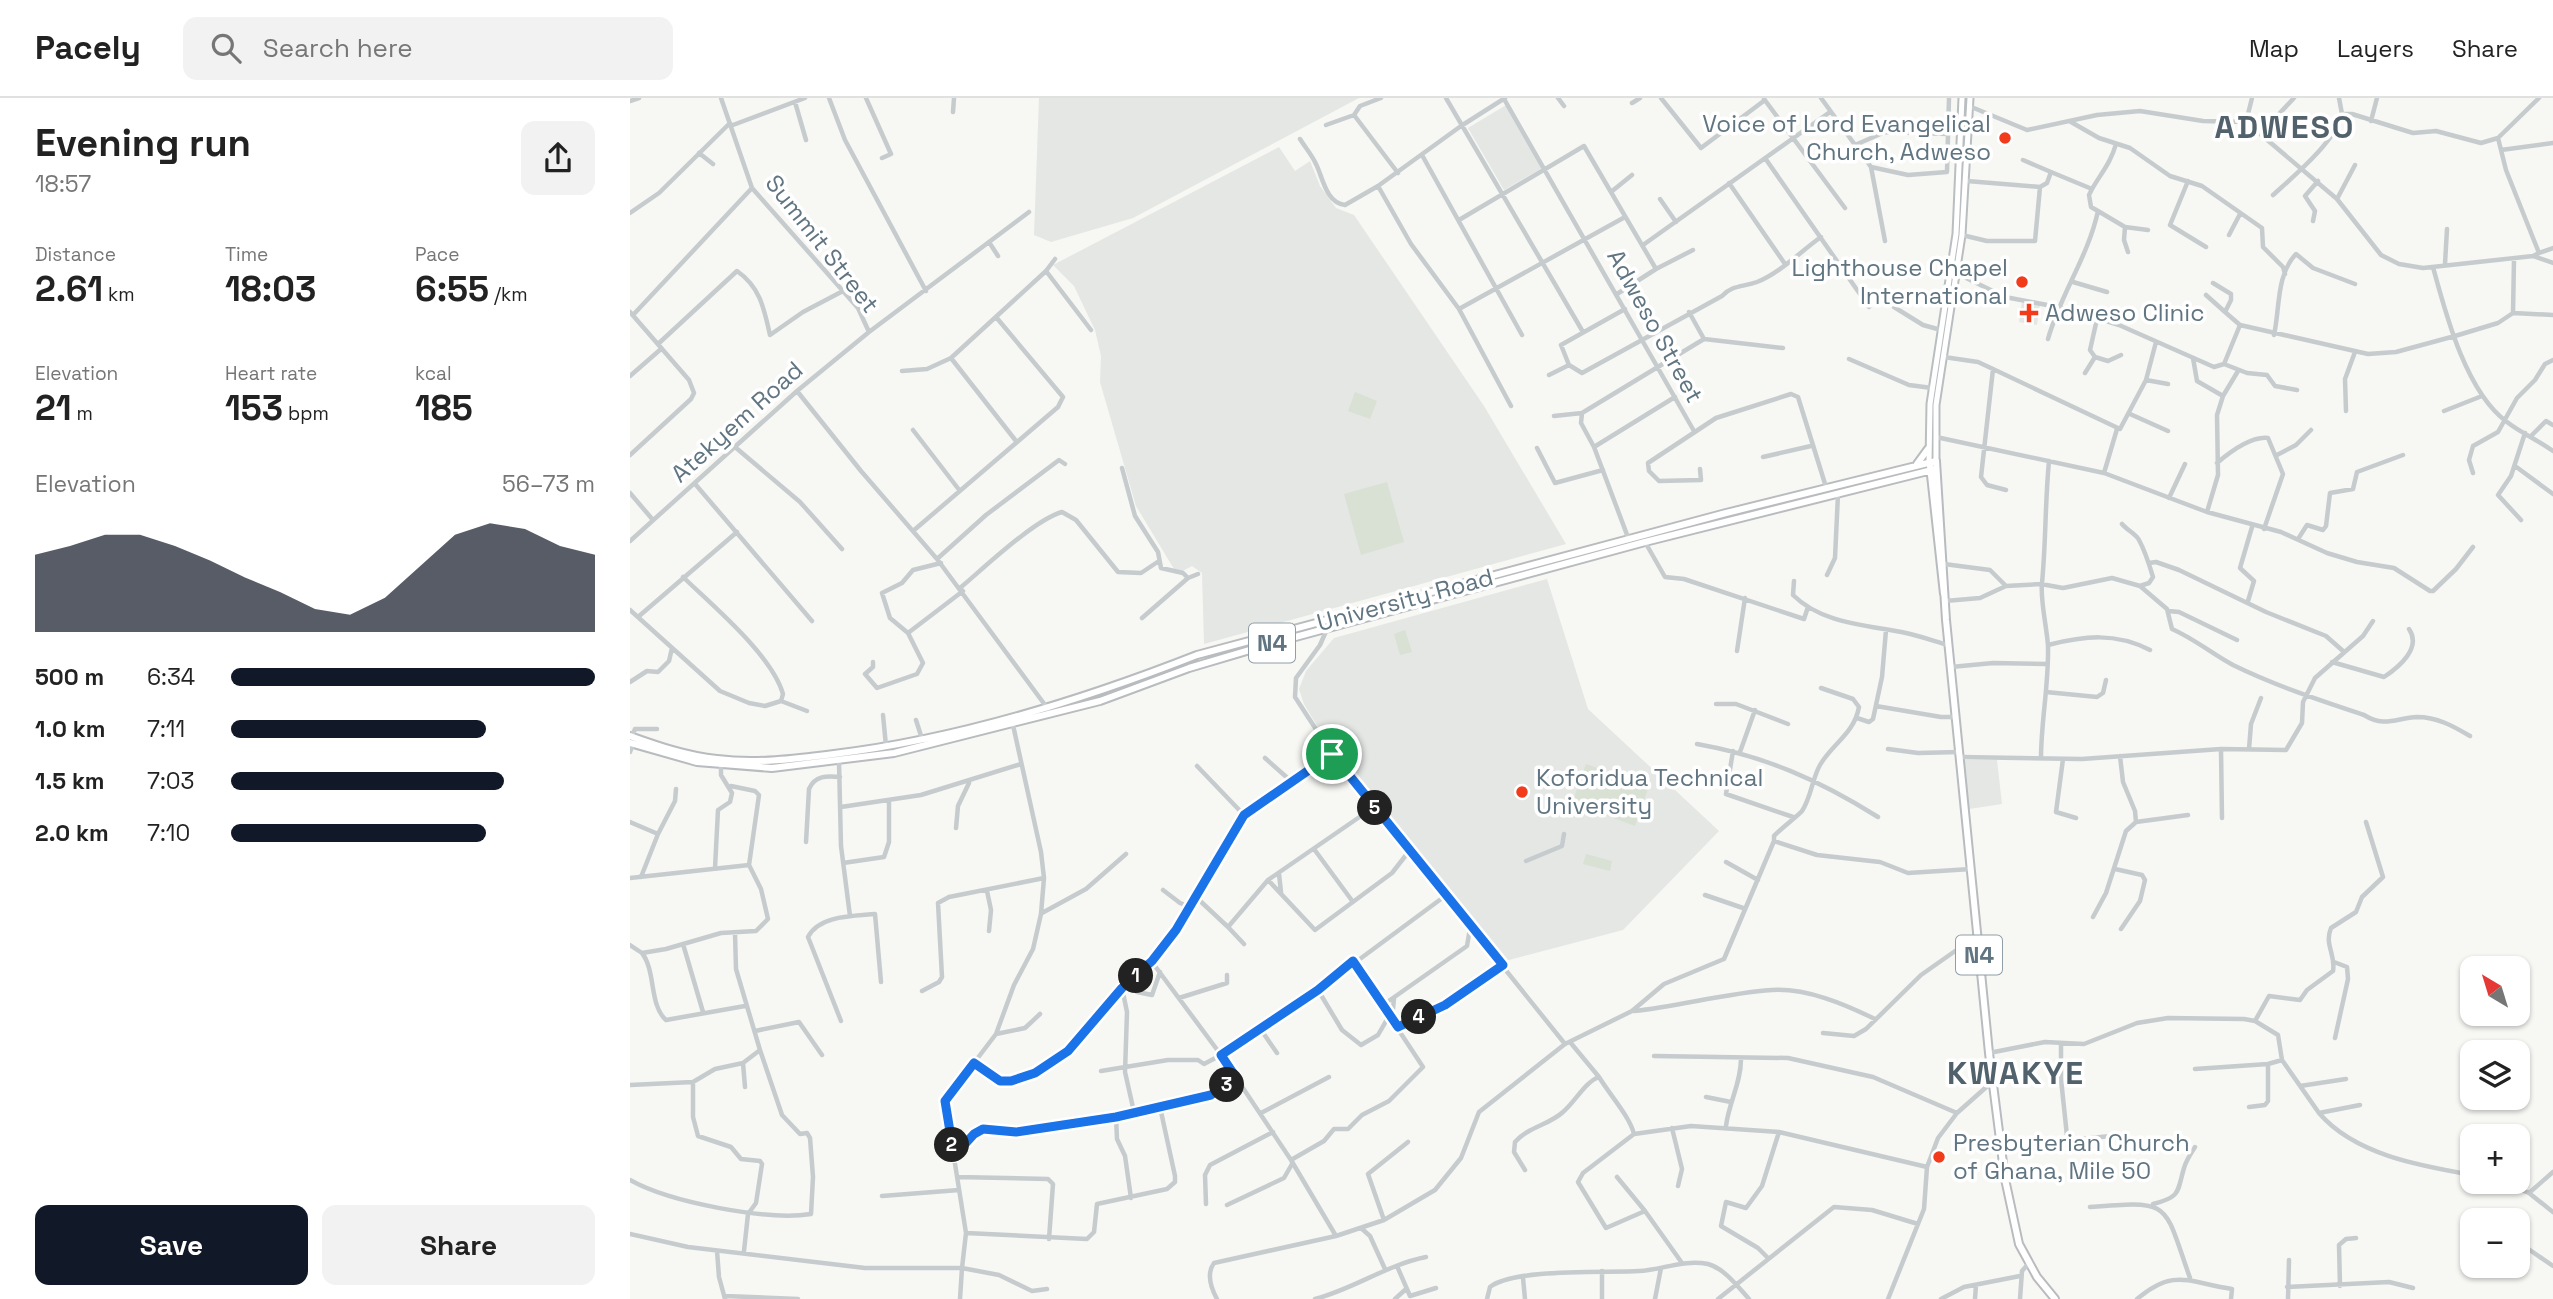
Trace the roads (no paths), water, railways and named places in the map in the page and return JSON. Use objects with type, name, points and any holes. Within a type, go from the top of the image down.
[{"type":"highway","points":[[1916,465],[1926,456],[1928,449]]},
{"type":"highway","name":"University Road","points":[[1050,711],[1196,655],[1826,487],[1916,465],[1933,465]]},
{"type":"highway","name":"University Road","points":[[631,740],[683,753],[727,760],[789,760],[886,747],[1100,701],[1189,668],[1645,542],[1912,473],[1933,465]]},
{"type":"highway","name":"N4","points":[[1933,465],[1930,480],[1945,600],[1977,940],[1989,1053],[2012,1216],[2019,1244],[2055,1299]]},
{"type":"highway","name":"N4","points":[[1933,465],[1944,564],[1945,600]]},
{"type":"highway","points":[[1912,473],[1924,475],[1930,480]]},
{"type":"highway","name":"University Road","points":[[631,740],[678,758],[722,765],[772,768],[839,762],[894,753],[1013,725],[1039,714]]},
{"type":"main road","points":[[1933,465],[1959,202],[1962,98]]},
{"type":"main road","points":[[1933,465],[1928,449],[1932,388],[1941,330],[1958,274],[1967,181],[1970,98]]},
{"type":"street","points":[[630,101],[639,98]]},
{"type":"street","name":"Summit Street","points":[[721,98],[752,188],[858,308],[869,332]]},
{"type":"street","points":[[630,213],[659,193],[732,124],[805,98]]},
{"type":"street","points":[[829,98],[845,140],[926,291],[1029,212]]},
{"type":"street","points":[[866,98],[891,154],[882,158]]},
{"type":"street","points":[[953,112],[954,98]]},
{"type":"street","points":[[1326,125],[1354,115],[1360,106],[1381,98]]},
{"type":"street","points":[[1446,98],[1583,332]]},
{"type":"street","points":[[1300,139],[1316,163],[1325,187],[1339,204],[1345,205],[1398,173],[1504,98]]},
{"type":"street","name":"Adweso Street","points":[[1504,98],[1694,431]]},
{"type":"street","points":[[1558,98],[1564,106]]},
{"type":"street","points":[[1632,103],[1640,98]]},
{"type":"street","points":[[1661,98],[1701,148],[1765,99],[1845,208]]},
{"type":"street","points":[[1821,98],[1871,167],[1885,241]]},
{"type":"street","points":[[1871,167],[1908,175],[1945,174],[1949,98]]},
{"type":"street","points":[[2246,122],[2252,98]]},
{"type":"street","points":[[1969,106],[2027,130],[2140,111],[2203,121],[2246,122],[2277,116],[2294,98]]},
{"type":"street","points":[[2273,195],[2303,168],[2332,132],[2342,114],[2339,98]]},
{"type":"street","points":[[2371,121],[2377,98]]},
{"type":"street","points":[[2342,114],[2419,134],[2430,131],[2449,133],[2477,143],[2498,138],[2530,100],[2539,98]]},
{"type":"street","points":[[795,102],[806,140]]},
{"type":"street","points":[[1642,245],[1830,112]]},
{"type":"street","points":[[1354,115],[1398,173]]},
{"type":"street","points":[[2070,122],[2130,148],[2170,176],[2202,186],[2262,228],[2263,247],[2283,267],[2285,274]]},
{"type":"street","points":[[2246,122],[2318,181],[2337,199],[2381,255],[2399,264],[2433,267],[2514,259],[2533,256],[2553,248]]},
{"type":"street","points":[[1856,145],[1885,132],[1948,134]]},
{"type":"street","points":[[2498,138],[2539,253]]},
{"type":"street","points":[[2501,150],[2553,143]]},
{"type":"street","points":[[2116,144],[2110,166],[2102,172],[2092,189],[2089,201],[2091,207],[2125,227],[2148,230]]},
{"type":"street","points":[[1459,220],[1584,146],[1656,269]]},
{"type":"street","points":[[699,153],[713,164]]},
{"type":"street","points":[[1422,155],[1499,287],[1522,335]]},
{"type":"street","points":[[1765,158],[1869,307]]},
{"type":"street","points":[[2023,160],[2092,189]]},
{"type":"street","points":[[2337,199],[2355,165]]},
{"type":"street","points":[[1967,181],[2040,187],[2047,183],[2051,172]]},
{"type":"street","points":[[1611,192],[1632,175]]},
{"type":"street","points":[[2188,181],[2170,225],[2206,247]]},
{"type":"street","points":[[2313,221],[2315,211],[2305,196],[2318,181]]},
{"type":"street","points":[[1730,183],[1785,264]]},
{"type":"street","points":[[1378,186],[1411,244],[1459,309],[1511,406]]},
{"type":"street","points":[[1962,235],[1987,240],[2035,240],[2040,187]]},
{"type":"street","points":[[630,455],[691,400],[694,393],[689,380],[631,313],[752,188]]},
{"type":"street","points":[[1660,200],[1676,222]]},
{"type":"street","points":[[2048,338],[2057,307],[2073,282],[2082,254],[2091,242],[2098,211]]},
{"type":"street","points":[[2230,235],[2239,214]]},
{"type":"street","points":[[1459,309],[1625,217]]},
{"type":"street","points":[[2125,227],[2124,240],[2128,252]]},
{"type":"street","points":[[2445,264],[2447,229]]},
{"type":"street","points":[[1625,309],[1561,345],[1569,365],[1582,373],[1641,338],[1722,296],[1732,286],[1761,280],[1821,237]]},
{"type":"street","points":[[989,242],[999,256]]},
{"type":"street","points":[[1617,294],[1693,250]]},
{"type":"street","points":[[2274,335],[2280,306],[2280,285],[2296,254],[2313,268],[2355,284]]},
{"type":"street","points":[[2533,256],[2553,263]]},
{"type":"street","points":[[902,370],[927,369],[951,358],[1046,271],[1055,259]]},
{"type":"street","points":[[2513,313],[2514,259]]},
{"type":"street","points":[[2433,267],[2455,336],[2482,396],[2505,421],[2532,435],[2553,451]]},
{"type":"street","points":[[630,376],[737,271],[750,280],[762,299],[770,335],[803,312],[844,291]]},
{"type":"street","points":[[1046,271],[1091,330]]},
{"type":"street","points":[[1958,274],[2005,297],[2057,307],[2126,328],[2214,367],[2224,364],[2238,371],[2267,375],[2275,386],[2297,390]]},
{"type":"street","points":[[2073,282],[2107,292]]},
{"type":"street","points":[[2213,283],[2232,297],[2225,312]]},
{"type":"street","name":"Atekyem Road","points":[[630,541],[696,485],[797,391],[869,332],[926,291]]},
{"type":"street","points":[[2206,295],[2240,325],[2274,335],[2326,343],[2355,352],[2396,352],[2498,323],[2513,313],[2553,315]]},
{"type":"street","points":[[1894,307],[1923,326],[1941,330]]},
{"type":"street","points":[[1689,312],[1704,339]]},
{"type":"street","points":[[913,531],[1058,407],[1063,397],[996,317]]},
{"type":"street","points":[[2097,319],[2091,350],[2095,357],[2108,362],[2120,355]]},
{"type":"street","points":[[2224,364],[2240,325]]},
{"type":"street","points":[[1554,416],[1562,418],[1582,413],[1704,339],[1783,348]]},
{"type":"street","points":[[2104,473],[2116,429],[2123,425],[2130,414],[2146,380],[2155,342]]},
{"type":"street","points":[[2346,411],[2345,379],[2355,352]]},
{"type":"street","points":[[1944,357],[1978,362],[2116,429]]},
{"type":"street","points":[[2085,373],[2095,357]]},
{"type":"street","points":[[2193,357],[2197,381],[2223,396]]},
{"type":"street","points":[[951,358],[1016,442]]},
{"type":"street","points":[[1849,359],[1909,385],[1932,388]]},
{"type":"street","points":[[2473,473],[2469,453],[2473,446],[2498,432],[2525,387],[2535,380],[2545,364],[2553,360]]},
{"type":"street","points":[[1549,375],[1569,365]]},
{"type":"street","points":[[1993,369],[1987,446],[1981,477],[1987,485],[2006,490]]},
{"type":"street","points":[[2207,512],[2218,475],[2217,415],[2223,396],[2238,371]]},
{"type":"street","points":[[2146,380],[2168,384]]},
{"type":"street","points":[[797,391],[962,590],[1050,711]]},
{"type":"street","points":[[1700,469],[1701,480],[1659,481],[1649,471],[1648,463],[1716,418],[1791,394],[1798,397],[1811,446],[1826,487]]},
{"type":"street","points":[[2444,411],[2482,396]]},
{"type":"street","points":[[1594,447],[1675,397]]},
{"type":"street","points":[[1582,413],[1581,423],[1594,447],[1629,540]]},
{"type":"street","points":[[2130,414],[2168,431]]},
{"type":"street","points":[[2532,435],[2546,421],[2553,425]]},
{"type":"street","points":[[913,430],[960,491]]},
{"type":"street","points":[[2277,455],[2296,445],[2311,430]]},
{"type":"street","points":[[2521,520],[2498,495],[2515,466],[2525,433]]},
{"type":"street","points":[[1935,437],[2104,473],[2207,512],[2298,539],[2357,562],[2394,568],[2433,591],[2456,569],[2473,547]]},
{"type":"street","points":[[2217,463],[2231,451],[2266,437],[2277,455],[2282,478],[2264,529]]},
{"type":"street","points":[[1762,457],[1811,446]]},
{"type":"street","points":[[735,447],[800,502],[842,548]]},
{"type":"street","points":[[1537,448],[1555,483],[1603,470]]},
{"type":"street","points":[[2298,539],[2307,525],[2323,530],[2326,526],[2330,493],[2353,489],[2357,472],[2403,455]]},
{"type":"street","points":[[873,662],[873,667],[865,674],[877,688],[917,674],[923,663],[908,633],[891,618],[882,593],[902,583],[914,570],[939,561],[986,515],[1026,487],[1047,466],[1059,460],[1065,464]]},
{"type":"street","points":[[2041,758],[2048,645],[2041,584],[2045,572],[2047,537],[2043,517],[2049,461]]},
{"type":"street","points":[[2169,498],[2185,464]]},
{"type":"street","points":[[2515,466],[2553,494]]},
{"type":"street","points":[[1122,468],[1135,516],[1158,552],[1161,568],[1183,573],[1188,578]]},
{"type":"street","points":[[696,485],[812,621]]},
{"type":"street","points":[[1827,575],[1835,558],[1839,492]]},
{"type":"street","points":[[631,497],[653,520]]},
{"type":"street","points":[[908,633],[962,590],[1007,547],[1045,520],[1062,512],[1076,520],[1118,572],[1141,573],[1159,561]]},
{"type":"street","points":[[2122,524],[2138,537],[2143,555],[2149,563],[2152,577],[2149,583],[2140,586]]},
{"type":"street","points":[[2248,601],[2254,582],[2240,568],[2252,527]]},
{"type":"street","points":[[638,617],[737,532]]},
{"type":"street","points":[[1645,542],[1663,576],[1745,598],[1780,614],[1804,619],[1808,607]]},
{"type":"street","points":[[2149,563],[2156,562],[2179,570],[2266,612],[2326,636],[2343,651]]},
{"type":"street","points":[[1944,564],[1990,570],[2006,586]]},
{"type":"street","points":[[1142,618],[1188,578],[1198,574]]},
{"type":"street","points":[[630,610],[720,691],[759,706],[774,705],[781,701],[783,694],[774,674],[716,606],[683,576]]},
{"type":"street","points":[[1945,600],[1980,598],[2006,586],[2041,584],[2063,588],[2112,578],[2140,586],[2168,611],[2172,629],[2199,642],[2230,663],[2304,697],[2385,724],[2415,717],[2434,719],[2470,736]]},
{"type":"street","points":[[1794,580],[1793,596],[1808,607],[1851,623],[1949,645]]},
{"type":"street","points":[[1737,651],[1745,598]]},
{"type":"street","points":[[2168,611],[2179,612],[2237,640]]},
{"type":"street","points":[[1331,620],[1296,678],[1295,697],[1318,736],[1470,928],[1567,1043],[1600,1077],[1615,1105],[1631,1121],[1634,1134]]},
{"type":"street","points":[[1888,748],[1918,754],[2063,759],[2221,749],[2286,750],[2302,723],[2304,697],[2315,678],[2363,636],[2373,621]]},
{"type":"street","points":[[2332,662],[2384,677],[2399,666],[2412,647],[2413,639],[2409,629]]},
{"type":"street","points":[[1857,718],[1872,721],[1886,630]]},
{"type":"street","points":[[2048,645],[2107,636],[2128,639],[2150,650]]},
{"type":"street","points":[[630,682],[647,671],[658,672],[669,661],[672,647]]},
{"type":"street","points":[[1951,667],[2047,663]]},
{"type":"street","points":[[2046,692],[2097,697],[2103,693],[2106,680]]},
{"type":"street","points":[[1217,1299],[1210,1282],[1210,1269],[1214,1263],[1335,1236],[1384,1220],[1434,1190],[1461,1158],[1479,1112],[1567,1043],[1632,1011],[1664,984],[1724,959],[1774,836],[1793,817],[1802,813],[1822,762],[1850,733],[1857,718],[1860,707],[1856,702],[1821,688]]},
{"type":"street","points":[[2249,749],[2250,724],[2260,698]]},
{"type":"street","points":[[781,701],[807,711]]},
{"type":"street","points":[[1716,704],[1736,704],[1788,724]]},
{"type":"street","points":[[1876,706],[1941,718],[1956,717]]},
{"type":"street","points":[[1740,752],[1755,710]]},
{"type":"street","points":[[883,716],[886,747]]},
{"type":"street","points":[[916,720],[922,739]]},
{"type":"street","points":[[960,1299],[966,1233],[945,1101],[996,1034],[1014,985],[1033,949],[1041,914],[1044,878],[1013,725]]},
{"type":"street","points":[[630,752],[635,729],[657,729]]},
{"type":"street","points":[[1697,744],[1740,752],[1814,778],[1878,817]]},
{"type":"street","points":[[2221,749],[2222,818]]},
{"type":"street","points":[[1733,751],[1726,794],[1793,817]]},
{"type":"street","points":[[974,1063],[1000,1081],[1022,1079],[1074,1045],[1122,988],[1152,961],[1197,898],[1244,815],[1332,754]]},
{"type":"street","points":[[2120,757],[2125,792],[2135,811],[2136,822]]},
{"type":"street","points":[[1265,758],[1292,782]]},
{"type":"street","points":[[2063,759],[2056,812],[2076,818]]},
{"type":"street","points":[[839,762],[843,863],[850,916]]},
{"type":"street","points":[[841,807],[889,800],[969,782],[1021,764]]},
{"type":"street","points":[[642,953],[721,933],[756,930],[768,919],[761,889],[749,865],[759,795],[755,791],[731,786],[722,775],[722,765]]},
{"type":"street","points":[[1197,766],[1244,815]]},
{"type":"street","points":[[806,842],[809,789],[812,781],[821,777],[840,777]]},
{"type":"street","points":[[956,828],[958,806],[969,782]]},
{"type":"street","points":[[715,868],[718,810],[730,802],[731,786]]},
{"type":"street","points":[[641,877],[675,801],[676,789]]},
{"type":"street","points":[[843,863],[884,857],[889,842],[889,800]]},
{"type":"street","points":[[1228,927],[1268,880],[1374,807]]},
{"type":"street","points":[[2093,918],[2115,869],[2122,837],[2136,822],[2188,815]]},
{"type":"street","points":[[630,822],[658,834]]},
{"type":"street","points":[[2255,1021],[2269,996],[2300,1000],[2307,990],[2333,971],[2334,962],[2326,942],[2330,928],[2356,912],[2362,897],[2383,877],[2366,822]]},
{"type":"street","points":[[1526,861],[1562,846],[1566,841],[1564,834]]},
{"type":"street","points":[[1774,841],[1817,855],[1880,862],[1908,873],[1971,869]]},
{"type":"street","points":[[1314,849],[1353,901]]},
{"type":"street","points":[[1268,880],[1315,930],[1392,873],[1410,850]]},
{"type":"street","points":[[1041,914],[1086,889],[1126,854]]},
{"type":"street","points":[[1726,862],[1758,880]]},
{"type":"street","points":[[630,878],[749,865]]},
{"type":"street","points":[[2115,869],[2142,876],[2145,880],[2140,901],[2121,929]]},
{"type":"street","points":[[1279,874],[1281,893]]},
{"type":"street","points":[[922,991],[939,982],[942,977],[938,903],[949,897],[1044,878]]},
{"type":"street","points":[[987,890],[991,910],[989,932]]},
{"type":"street","points":[[1163,890],[1180,903],[1191,907]]},
{"type":"street","points":[[1101,1071],[1168,1060],[1198,1060],[1204,1064],[1318,990],[1353,961],[1445,895]]},
{"type":"street","points":[[1705,895],[1743,908]]},
{"type":"street","points":[[1197,898],[1244,944]]},
{"type":"street","points":[[841,1021],[808,937],[811,931],[836,917],[875,915],[881,982]]},
{"type":"street","points":[[1383,1005],[1467,946],[1470,928]]},
{"type":"street","points":[[630,1180],[649,1191],[748,1214],[792,1217],[811,1214],[813,1196],[810,1138],[807,1133],[800,1134],[782,1115],[745,1006],[736,969],[735,933]]},
{"type":"street","points":[[1823,1033],[1854,1035],[1921,975],[1968,942],[1977,940]]},
{"type":"street","points":[[683,944],[703,1012]]},
{"type":"street","points":[[630,945],[650,963],[662,1018],[674,1021],[703,1012],[745,1006]]},
{"type":"street","points":[[1152,961],[1261,1113],[1335,1236]]},
{"type":"street","points":[[1227,1205],[1284,1178],[1292,1161],[1324,1141],[1334,1129],[1348,1129],[1363,1115],[1389,1101],[1423,1067],[1353,961]]},
{"type":"street","points":[[2334,962],[2347,967],[2348,979],[2335,1038]]},
{"type":"street","points":[[1398,1027],[1445,1005],[1503,965]]},
{"type":"street","points":[[1137,992],[1152,995],[1160,972]]},
{"type":"street","points":[[1179,998],[1216,983],[1227,983],[1227,975]]},
{"type":"street","points":[[1122,988],[1127,1012],[1127,1085],[1134,1112]]},
{"type":"street","points":[[1318,990],[1341,1030],[1361,1045],[1378,1035],[1394,1009],[1394,998]]},
{"type":"street","points":[[1632,1011],[1683,1006],[1774,990],[1798,992],[1837,1002],[1875,1019]]},
{"type":"street","points":[[996,1034],[1025,1028],[1040,1014]]},
{"type":"street","points":[[1989,1053],[2045,1042],[2084,1044],[2137,1023],[2168,1018],[2228,1017],[2255,1021],[2278,1035],[2282,1059],[2319,1113],[2341,1134],[2419,1166],[2460,1173]]},
{"type":"street","points":[[755,1031],[799,1022],[822,1055]]},
{"type":"street","points":[[1259,1027],[1277,1053]]},
{"type":"street","points":[[2061,1043],[2061,1079],[2067,1136],[2071,1140],[2110,1136]]},
{"type":"street","points":[[630,1085],[693,1082],[715,1069],[743,1063],[760,1050]]},
{"type":"street","points":[[1654,1056],[1788,1058],[1858,1072],[1957,1113]]},
{"type":"street","points":[[1726,1126],[1731,1102],[1738,1088],[1741,1059]]},
{"type":"street","points":[[2195,1069],[2268,1064],[2282,1059]]},
{"type":"street","points":[[743,1063],[746,1087]]},
{"type":"street","points":[[2249,1107],[2265,1105],[2268,1101],[2268,1064]]},
{"type":"street","points":[[954,1156],[974,1134],[983,1129],[1016,1132],[1116,1117],[1211,1095],[1235,1076]]},
{"type":"street","points":[[1261,1113],[1329,1077]]},
{"type":"street","points":[[1525,1170],[1514,1152],[1515,1142],[1529,1130],[1560,1115],[1591,1080],[1600,1077]]},
{"type":"street","points":[[2300,1086],[2346,1079]]},
{"type":"street","points":[[1888,1299],[1918,1224],[1927,1195],[1927,1167],[1938,1138],[1957,1113],[1993,1081]]},
{"type":"street","points":[[693,1082],[693,1117],[698,1136],[731,1147],[741,1159],[760,1161],[762,1164],[755,1203],[748,1214],[744,1251]]},
{"type":"street","points":[[1706,1097],[1731,1102]]},
{"type":"street","points":[[2319,1113],[2360,1105]]},
{"type":"street","points":[[966,1233],[1087,1240],[1094,1232],[1097,1204],[1161,1192],[1175,1182],[1160,1107]]},
{"type":"street","points":[[1116,1117],[1117,1139],[1125,1156],[1131,1198]]},
{"type":"street","points":[[1645,1212],[1606,1228],[1578,1182],[1583,1173],[1634,1134],[1671,1128],[1726,1126],[1779,1132],[1927,1167]]},
{"type":"street","points":[[1671,1128],[1682,1169],[1678,1186]]},
{"type":"street","points":[[1206,1204],[1205,1175],[1210,1165],[1273,1132]]},
{"type":"street","points":[[1767,1257],[1758,1248],[1721,1226],[1726,1202],[1746,1209],[1760,1190],[1779,1132]]},
{"type":"street","points":[[1384,1220],[1368,1174],[1408,1142]]},
{"type":"street","points":[[2090,1207],[2126,1202],[2153,1204],[2168,1200],[2179,1190],[2184,1165],[2195,1147]]},
{"type":"street","points":[[2530,1192],[2553,1172]]},
{"type":"street","points":[[957,1177],[1048,1179],[1053,1184],[1049,1239]]},
{"type":"street","points":[[1617,1177],[1682,1263]]},
{"type":"street","points":[[882,1196],[959,1190]]},
{"type":"street","points":[[2530,1194],[2553,1212]]},
{"type":"street","points":[[2164,1211],[2168,1200]]},
{"type":"street","points":[[2153,1204],[2164,1211],[2190,1278]]},
{"type":"street","points":[[1718,1299],[1738,1287],[1767,1257],[1834,1207],[1872,1210],[1918,1224]]},
{"type":"street","points":[[1360,1228],[1370,1236],[1385,1269]]},
{"type":"street","points":[[630,1234],[717,1251],[744,1251],[865,1268],[962,1268],[999,1275],[1032,1292],[1047,1289]]},
{"type":"street","points":[[2340,1286],[2339,1245],[2346,1239],[2356,1238]]},
{"type":"street","points":[[2530,1250],[2553,1266]]},
{"type":"street","points":[[717,1251],[719,1277],[725,1297],[798,1299]]},
{"type":"street","points":[[1315,1299],[1355,1286],[1385,1269],[1426,1257]]},
{"type":"street","points":[[2288,1299],[2289,1259]]},
{"type":"street","points":[[2020,1299],[2020,1276],[2030,1262]]},
{"type":"street","points":[[1487,1299],[1493,1284],[1523,1278],[1661,1268],[1682,1263],[1709,1264],[1749,1299]]},
{"type":"street","points":[[1397,1266],[1406,1289],[1413,1296],[1436,1288]]},
{"type":"street","points":[[1655,1299],[1661,1268]]},
{"type":"street","points":[[1602,1271],[1602,1299]]},
{"type":"street","points":[[1941,1299],[1964,1287],[2020,1276]]},
{"type":"street","points":[[1523,1278],[1525,1299]]},
{"type":"street","points":[[2137,1299],[2167,1279],[2190,1278],[2232,1289],[2231,1299]]},
{"type":"street","points":[[2287,1287],[2389,1282],[2413,1288]]},
{"type":"street","points":[[1975,1299],[1976,1285]]},
{"type":"street","points":[[1395,1299],[1406,1289]]},
{"type":"place","name":"Voice of Lord Evangelical Church, Adweso","points":[[2005,138]]},
{"type":"place","name":"Lighthouse Chapel International","points":[[2022,282]]},
{"type":"place","name":"Adweso Clinic","points":[[2029,313]]},
{"type":"place","name":"Koforidua Technical University","points":[[1522,792]]},
{"type":"place","name":"Presbyterian Church of Ghana, Mile 50","points":[[1939,1157]]},
{"type":"district","name":"ADWESO","points":[[2285,127]]},
{"type":"district","name":"KWAKYE","points":[[2016,1073]]}]
